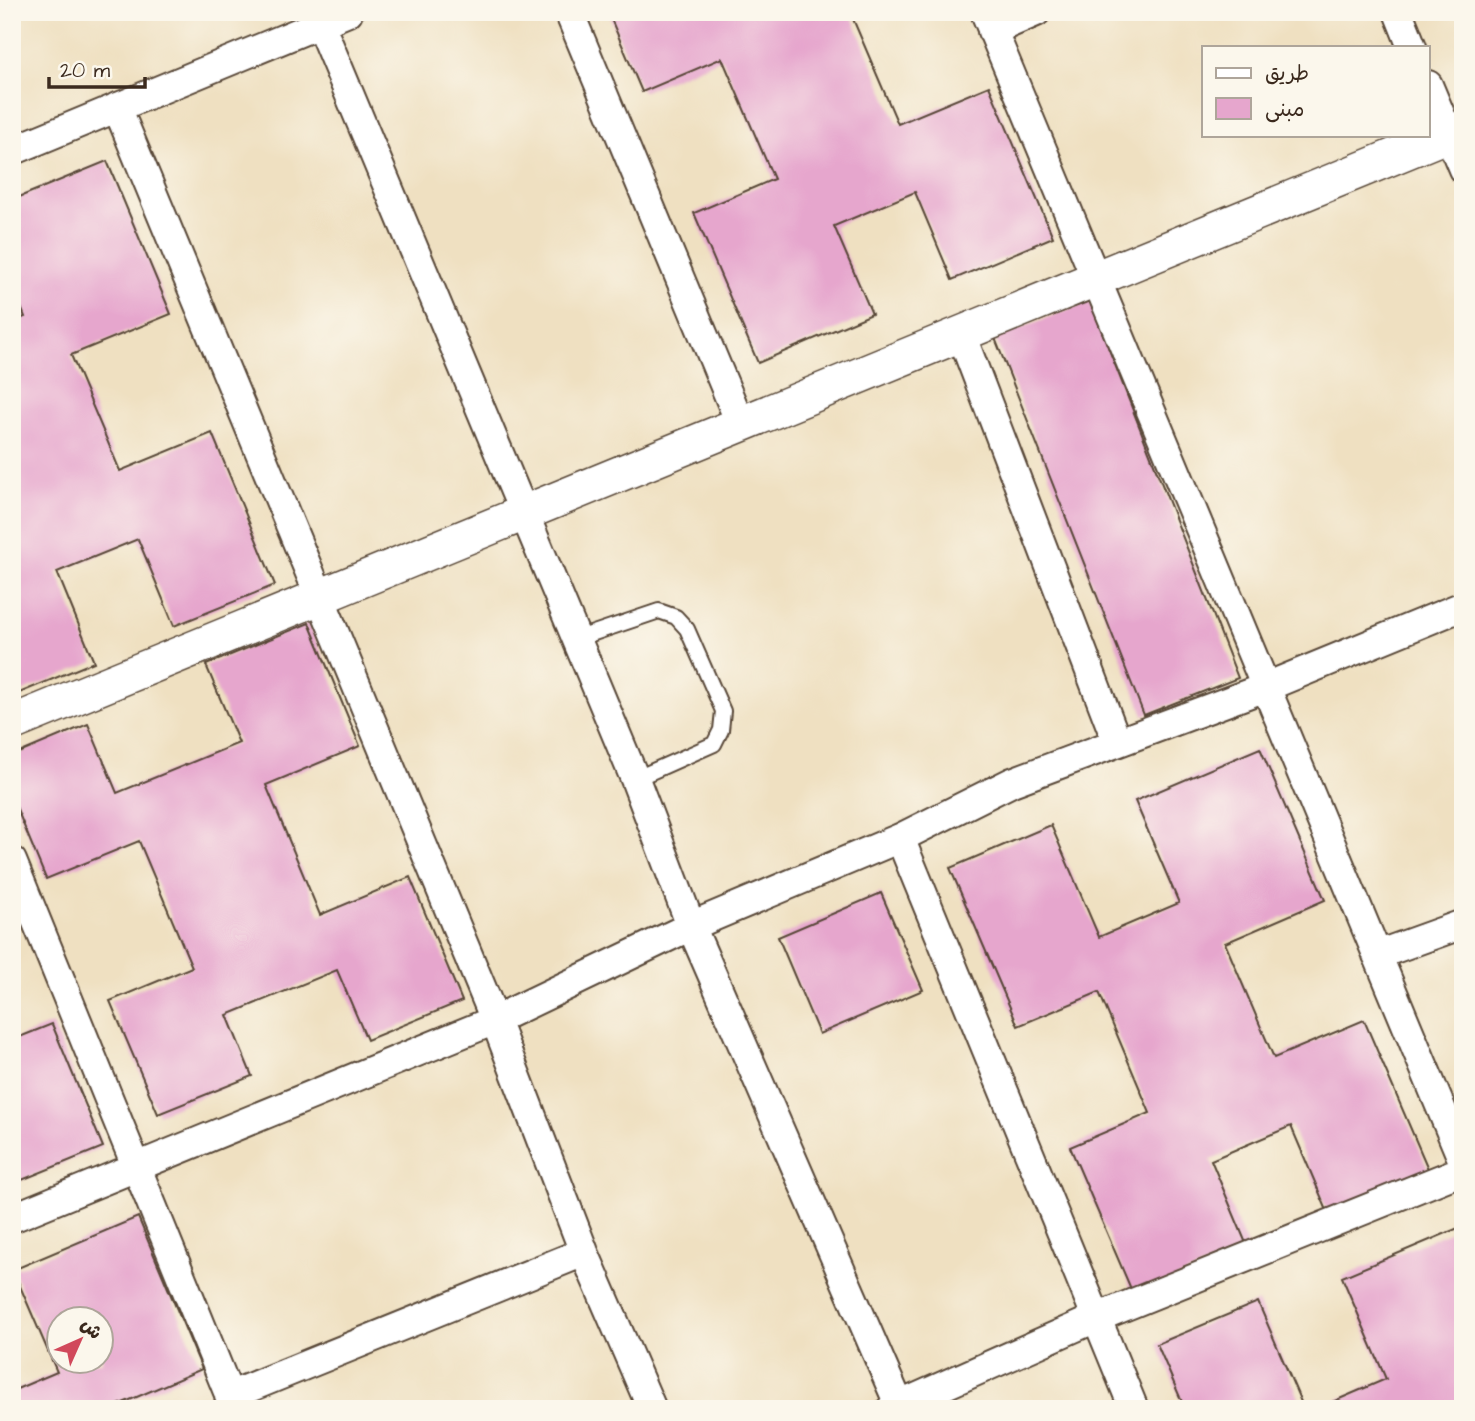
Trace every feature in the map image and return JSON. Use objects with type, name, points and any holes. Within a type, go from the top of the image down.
[{"type":"street","points":[[12,151],[317,18],[348,12]]},
{"type":"street","points":[[569,12],[741,425]]},
{"type":"street","points":[[1036,12],[988,22],[1463,1161]]},
{"type":"street","points":[[1398,12],[1412,46]]},
{"type":"street","points":[[317,18],[635,779],[691,926],[897,1408],[1096,1318],[1463,1170]]},
{"type":"street","points":[[1430,88],[1455,131],[1463,169]]},
{"type":"street","points":[[117,107],[495,1020],[584,1252],[652,1409]]},
{"type":"street","points":[[12,723],[1455,131]]},
{"type":"street","points":[[961,334],[1118,742]]},
{"type":"street","points":[[12,1218],[495,1020],[691,926],[900,838],[1012,782],[1266,687],[1463,606]]},
{"type":"street","points":[[900,838],[1134,1409]]},
{"type":"street","points":[[12,861],[232,1402],[584,1252]]},
{"type":"street","points":[[1377,955],[1463,924]]},
{"type":"lane","points":[[576,639],[659,611],[676,617],[687,629],[723,711],[721,730],[714,744],[635,779]]},
{"type":"building","points":[[608,12],[850,12],[898,124],[989,86],[1053,237],[952,280],[915,192],[834,226],[872,314],[758,363],[694,213],[774,179],[722,58],[642,92]]},
{"type":"building","points":[[107,161],[171,314],[71,355],[120,471],[212,433],[275,585],[174,626],[138,539],[57,572],[94,662],[12,696],[12,322],[25,317],[12,285],[12,200]]},
{"type":"building","points":[[1090,301],[1238,678],[1144,715],[995,338]]},
{"type":"building","points":[[309,623],[360,746],[266,785],[320,915],[410,877],[462,1001],[367,1040],[337,970],[227,1015],[252,1076],[158,1114],[110,1001],[192,967],[139,841],[46,879],[12,797],[12,756],[88,724],[117,793],[239,743],[206,665]]},
{"type":"building","points":[[1260,748],[1325,900],[1225,943],[1274,1058],[1364,1020],[1429,1171],[1328,1213],[1291,1126],[1211,1160],[1248,1248],[1134,1296],[1070,1147],[1150,1113],[1099,992],[1018,1026],[950,868],[1051,825],[1099,937],[1179,903],[1135,801]]},
{"type":"building","points":[[881,893],[923,990],[819,1034],[778,937]]},
{"type":"building","points":[[52,1024],[103,1147],[12,1184],[12,1040]]},
{"type":"building","points":[[138,1217],[202,1369],[109,1409],[12,1409],[12,1391],[48,1376],[116,1376],[116,1306],[46,1306],[46,1346],[13,1270]]},
{"type":"building","points":[[1463,1226],[1463,1405],[1455,1409],[1316,1409],[1386,1379],[1342,1277]]},
{"type":"building","points":[[1258,1302],[1304,1409],[1185,1409],[1157,1344]]}]
